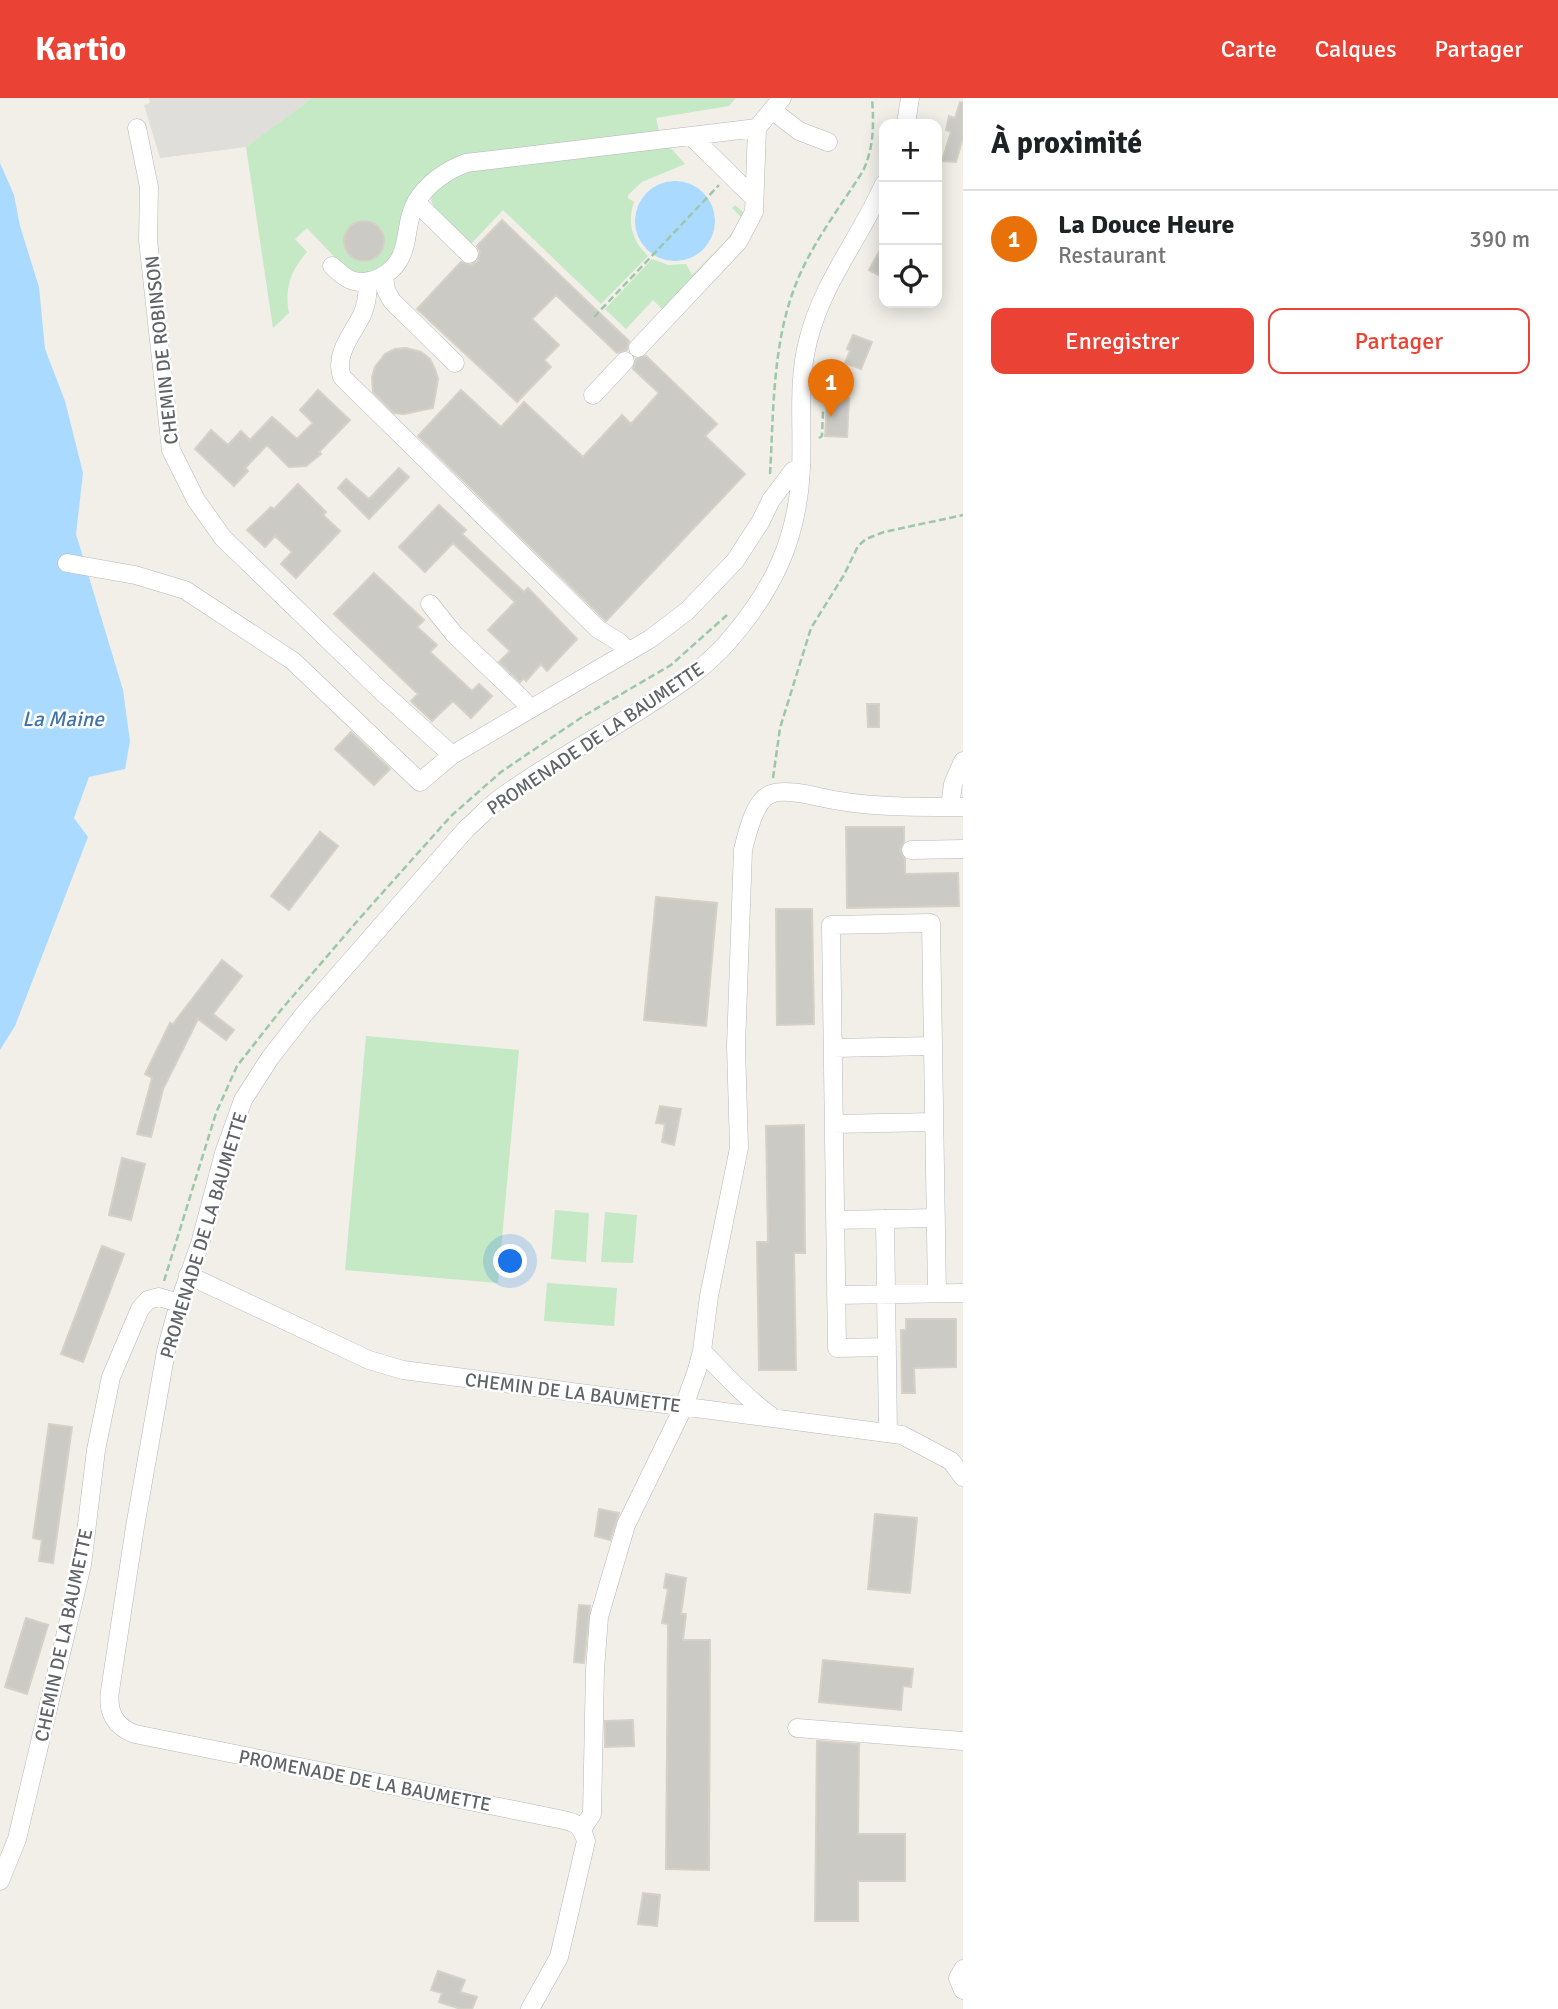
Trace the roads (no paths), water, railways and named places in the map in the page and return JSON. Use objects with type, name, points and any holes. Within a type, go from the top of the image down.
[{"type":"street","points":[[907,119],[910,98]]},
{"type":"street","points":[[593,395],[738,242],[754,212],[757,128],[777,104],[799,131],[828,142]]},
{"type":"street","name":"CHEMIN DE ROBINSON","points":[[137,128],[149,187],[148,240],[169,438],[171,450],[196,500],[223,538],[379,689],[452,755]]},
{"type":"street","points":[[628,652],[619,642],[598,629],[342,377],[339,371],[340,355],[376,279],[397,263],[402,255],[407,225],[416,202],[442,175],[466,163],[757,128]]},
{"type":"street","points":[[691,135],[754,198]]},
{"type":"street","name":"PROMENADE DE LA BAUMETTE","points":[[577,1825],[135,1734],[117,1723],[110,1709],[110,1691],[164,1364],[179,1303],[200,1244],[223,1153],[243,1100],[270,1058],[305,1013],[467,828],[497,800],[688,679],[725,646],[756,608],[792,537],[801,468],[800,411],[803,364],[808,341],[832,276],[879,193]]},
{"type":"street","points":[[416,202],[469,254]]},
{"type":"street","points":[[332,265],[351,280],[376,279]]},
{"type":"street","points":[[376,279],[392,301],[455,363]]},
{"type":"street","points":[[67,563],[135,575],[185,590],[293,661],[420,782],[452,755],[669,626],[704,596],[742,551],[771,500],[793,471],[801,468]]},
{"type":"street","points":[[771,500],[784,497],[798,500]]},
{"type":"street","points":[[430,604],[454,634],[523,700],[529,710]]},
{"type":"street","points":[[530,2009],[559,1957],[586,1841],[577,1825],[592,1814],[595,1670],[599,1617],[626,1525],[684,1406],[702,1351],[709,1296],[739,1148],[736,1046],[743,850],[751,820],[761,801],[771,793],[803,793],[836,801],[891,807],[957,807],[953,784],[963,761]]},
{"type":"street","points":[[912,850],[963,849]]},
{"type":"street","points":[[887,1347],[837,1348],[831,925],[931,923],[937,1293]]},
{"type":"street","points":[[833,1048],[933,1046]]},
{"type":"street","points":[[834,1124],[934,1122]]},
{"type":"street","points":[[835,1220],[936,1218]]},
{"type":"street","points":[[885,1219],[888,1433]]},
{"type":"street","name":"CHEMIN DE LA BAUMETTE","points":[[188,1275],[369,1360],[403,1370],[902,1435],[951,1461],[963,1477]]},
{"type":"street","points":[[836,1295],[963,1293]]},
{"type":"street","name":"CHEMIN DE LA BAUMETTE","points":[[0,1881],[17,1839],[82,1565],[96,1450],[111,1377],[144,1304],[159,1297],[179,1303]]},
{"type":"street","points":[[702,1351],[755,1404],[774,1418]]},
{"type":"street","points":[[797,1728],[963,1741]]},
{"type":"street","points":[[963,1969],[958,1978],[963,1990]]},
{"type":"water","name":"La Maine","points":[[0,163],[14,195],[20,226],[39,287],[45,349],[65,401],[83,473],[76,534],[123,690],[130,741],[125,769],[89,777],[74,818],[88,837],[15,1026],[0,1050]]},
{"type":"water","points":[[675,181],[690,184],[703,193],[712,206],[715,221],[712,236],[703,249],[690,258],[675,261],[660,258],[647,249],[638,236],[635,221],[638,206],[647,193],[660,184]]},
{"type":"place","name":"La Douce Heure","points":[[831,417]]}]
